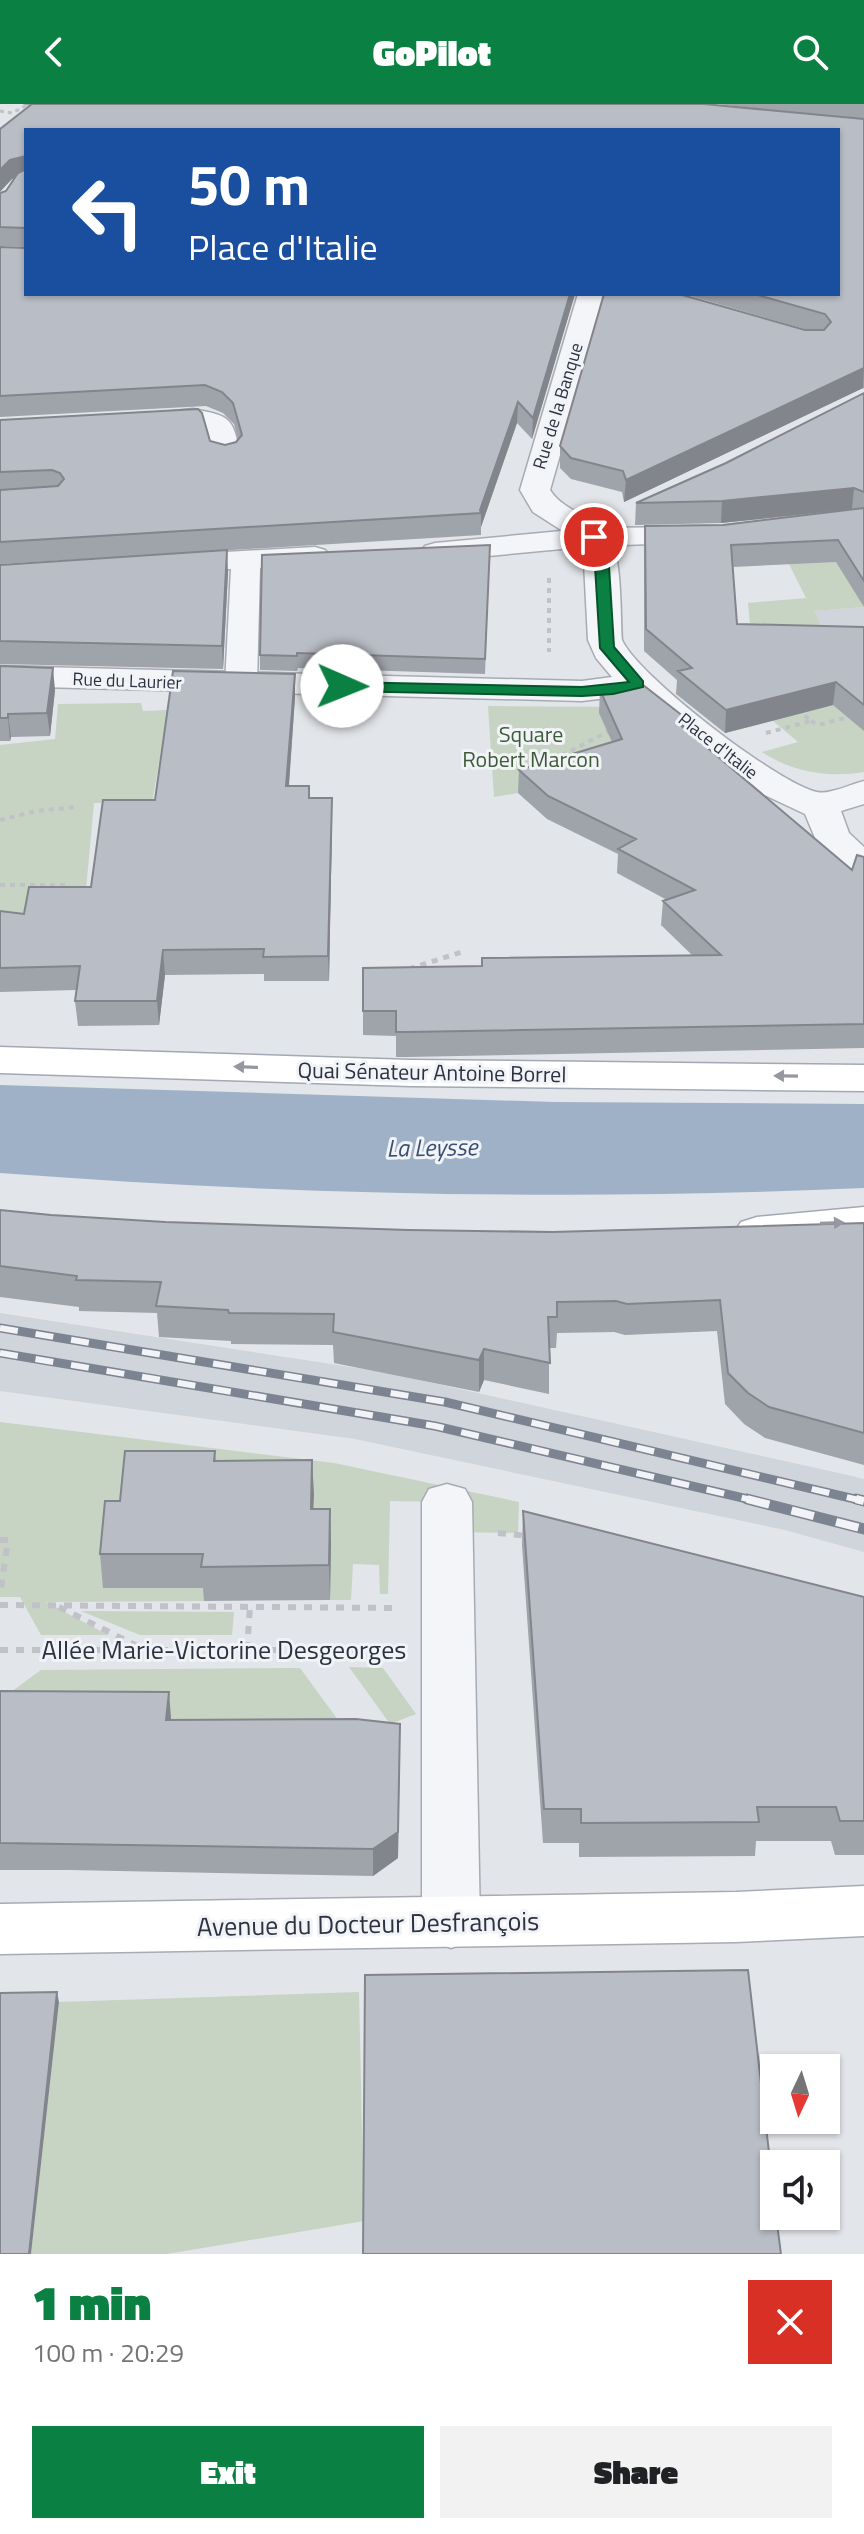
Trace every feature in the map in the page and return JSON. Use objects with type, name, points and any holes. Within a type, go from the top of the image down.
[{"type":"main road","name":"Quai Sénateur Antoine Borrel","points":[[0,1060],[410,1073],[864,1078]]},
{"type":"main road","points":[[718,1237],[821,1224],[864,1222]]},
{"type":"main road","name":"Avenue du Docteur Desfrançois","points":[[0,1929],[451,1923],[864,1911]]},
{"type":"main road","name":"Avenue du Docteur Desfrançois","points":[[736,1917],[864,1932]]},
{"type":"street","name":"Rue de la Banque","points":[[591,296],[535,490],[544,505],[594,537]]},
{"type":"street","points":[[119,422],[206,418],[220,428],[225,454]]},
{"type":"street","points":[[594,537],[600,527],[631,513]]},
{"type":"street","points":[[401,553],[594,537],[730,534]]},
{"type":"street","name":"Place d'Italie","points":[[594,537],[601,550],[607,648],[638,684],[772,787],[818,806]]},
{"type":"street","points":[[151,565],[345,555]]},
{"type":"street","points":[[241,684],[246,559]]},
{"type":"street","name":"Rue du Laurier","points":[[0,676],[582,691],[613,690],[638,684]]},
{"type":"street","points":[[864,792],[818,806],[827,818],[831,837],[864,867]]},
{"type":"street","points":[[447,1502],[451,1923]]},
{"type":"path","points":[[12,113],[29,104]]},
{"type":"path","points":[[0,111],[27,116]]},
{"type":"path","points":[[549,664],[549,547],[552,542]]},
{"type":"path","points":[[789,702],[818,725],[864,713]]},
{"type":"path","points":[[719,747],[811,721]]},
{"type":"path","points":[[543,765],[612,730]]},
{"type":"path","points":[[0,820],[36,811],[78,807]]},
{"type":"path","points":[[0,885],[70,885]]},
{"type":"path","points":[[411,980],[412,968],[465,951]]},
{"type":"path","points":[[518,1533],[544,1540]]},
{"type":"path","points":[[0,1540],[8,1540],[0,1595]]},
{"type":"path","points":[[0,1605],[403,1608]]},
{"type":"path","points":[[55,1605],[144,1650]]},
{"type":"path","points":[[247,1650],[250,1607]]},
{"type":"path","name":"Allée Marie-Victorine Desgeorges","points":[[0,1650],[449,1651]]},
{"type":"shaded area","points":[[864,607],[864,638],[828,641],[813,611]]},
{"type":"shaded area","points":[[0,1313],[383,1372],[864,1479],[864,1552],[785,1530],[355,1439],[0,1391]]},
{"type":"green space","points":[[831,549],[864,607],[814,611],[828,641],[751,635],[748,603],[806,598],[789,564]]},
{"type":"green space","points":[[838,688],[864,731],[864,772],[811,772],[762,752],[798,742],[772,720]]},
{"type":"green space","points":[[141,703],[143,711],[168,710],[152,803],[94,803],[84,911],[41,908],[23,914],[15,931],[0,929],[0,745],[55,739],[58,704]]},
{"type":"green space","name":"Square Robert Marcon","points":[[488,706],[628,707],[676,746],[518,793],[494,797]]},
{"type":"green space","points":[[0,1422],[334,1463],[519,1502],[518,1533],[447,1532],[447,1502],[390,1501],[388,1594],[380,1594],[379,1565],[353,1564],[351,1600],[330,1600],[331,1543],[206,1588],[204,1601],[46,1602],[108,1635],[41,1635],[20,1597],[0,1597]]},
{"type":"green space","points":[[81,1611],[234,1612],[232,1635],[140,1635]]},
{"type":"green space","points":[[349,1667],[383,1668],[416,1714],[390,1724]]},
{"type":"green space","points":[[300,1668],[357,1746],[169,1747],[171,1718],[0,1700],[41,1670]]},
{"type":"green space","points":[[359,1992],[364,2221],[167,2254],[31,2254],[59,2002]]},
{"type":"water","name":"La Leysse","points":[[0,1085],[554,1102],[864,1104],[864,1188],[648,1194],[432,1194],[216,1186],[0,1173]]},
{"type":"building","points":[[32,104],[704,104],[864,119],[864,368],[626,480],[623,471],[571,458],[560,446],[603,296],[686,296],[805,330],[824,330],[831,322],[825,314],[761,296],[840,296],[840,128],[24,128],[24,156],[10,160],[0,170],[0,129]]},
{"type":"building","points":[[24,170],[24,228],[0,227],[0,193],[6,191],[18,173]]},
{"type":"building","points":[[0,247],[24,248],[24,296],[569,296],[533,418],[518,402],[481,513],[0,542],[0,490],[58,486],[64,479],[52,470],[0,472],[0,420],[198,409],[210,441],[225,445],[236,442],[242,435],[233,403],[222,392],[205,385],[0,396]]},
{"type":"building","points":[[864,393],[864,492],[854,488],[722,501],[636,503],[726,463]]},
{"type":"building","points":[[864,508],[864,581],[838,540],[731,545],[737,624],[864,627],[864,705],[836,682],[726,710],[678,671],[692,668],[646,629],[645,526],[723,525]]},
{"type":"building","points":[[490,545],[485,659],[297,653],[297,656],[260,655],[262,555]]},
{"type":"building","points":[[227,550],[222,646],[0,641],[0,565]]},
{"type":"building","points":[[0,666],[53,668],[47,713],[8,714],[8,718],[0,718]]},
{"type":"building","points":[[173,671],[295,674],[286,786],[309,786],[309,798],[332,798],[328,956],[263,957],[264,949],[163,950],[157,1001],[75,1001],[80,966],[0,968],[0,911],[24,914],[29,887],[91,887],[103,800],[155,800]]},
{"type":"building","points":[[638,681],[688,720],[678,723],[852,870],[857,855],[864,857],[864,1024],[396,1032],[396,1011],[363,1011],[363,968],[482,966],[482,958],[721,955],[663,901],[695,890],[618,849],[636,839],[548,796],[519,770],[622,739],[600,690]]},
{"type":"building","points":[[0,1210],[165,1222],[409,1230],[553,1232],[864,1223],[864,1433],[769,1407],[748,1393],[728,1373],[720,1300],[627,1304],[616,1301],[557,1302],[557,1317],[548,1317],[550,1363],[484,1349],[479,1360],[333,1332],[334,1314],[229,1313],[228,1310],[156,1306],[161,1282],[76,1280],[77,1276],[0,1266]]},
{"type":"building","points":[[125,1451],[215,1451],[214,1461],[312,1460],[311,1509],[330,1509],[329,1565],[201,1567],[203,1554],[100,1554],[105,1501],[120,1501]]},
{"type":"building","points":[[523,1511],[864,1597],[864,1821],[840,1821],[836,1807],[757,1807],[759,1822],[581,1823],[581,1809],[544,1809]]},
{"type":"building","points":[[0,1691],[169,1692],[166,1720],[356,1719],[400,1724],[398,1832],[373,1849],[0,1843]]},
{"type":"building","points":[[748,1970],[760,2074],[760,2134],[767,2134],[769,2150],[760,2150],[760,2230],[778,2230],[781,2254],[363,2254],[365,1975]]},
{"type":"building","points":[[57,1992],[29,2254],[0,2254],[0,1993]]},
{"type":"railway","points":[[0,1328],[445,1402],[863,1501]]},
{"type":"railway","points":[[0,1353],[435,1426],[756,1501]]},
{"type":"railway","points":[[747,1499],[864,1529]]},
{"type":"railway","points":[[856,1499],[864,1501]]},
{"type":"route","points":[[342,686],[582,691],[613,690],[638,684],[607,648],[601,550],[594,537]]}]
